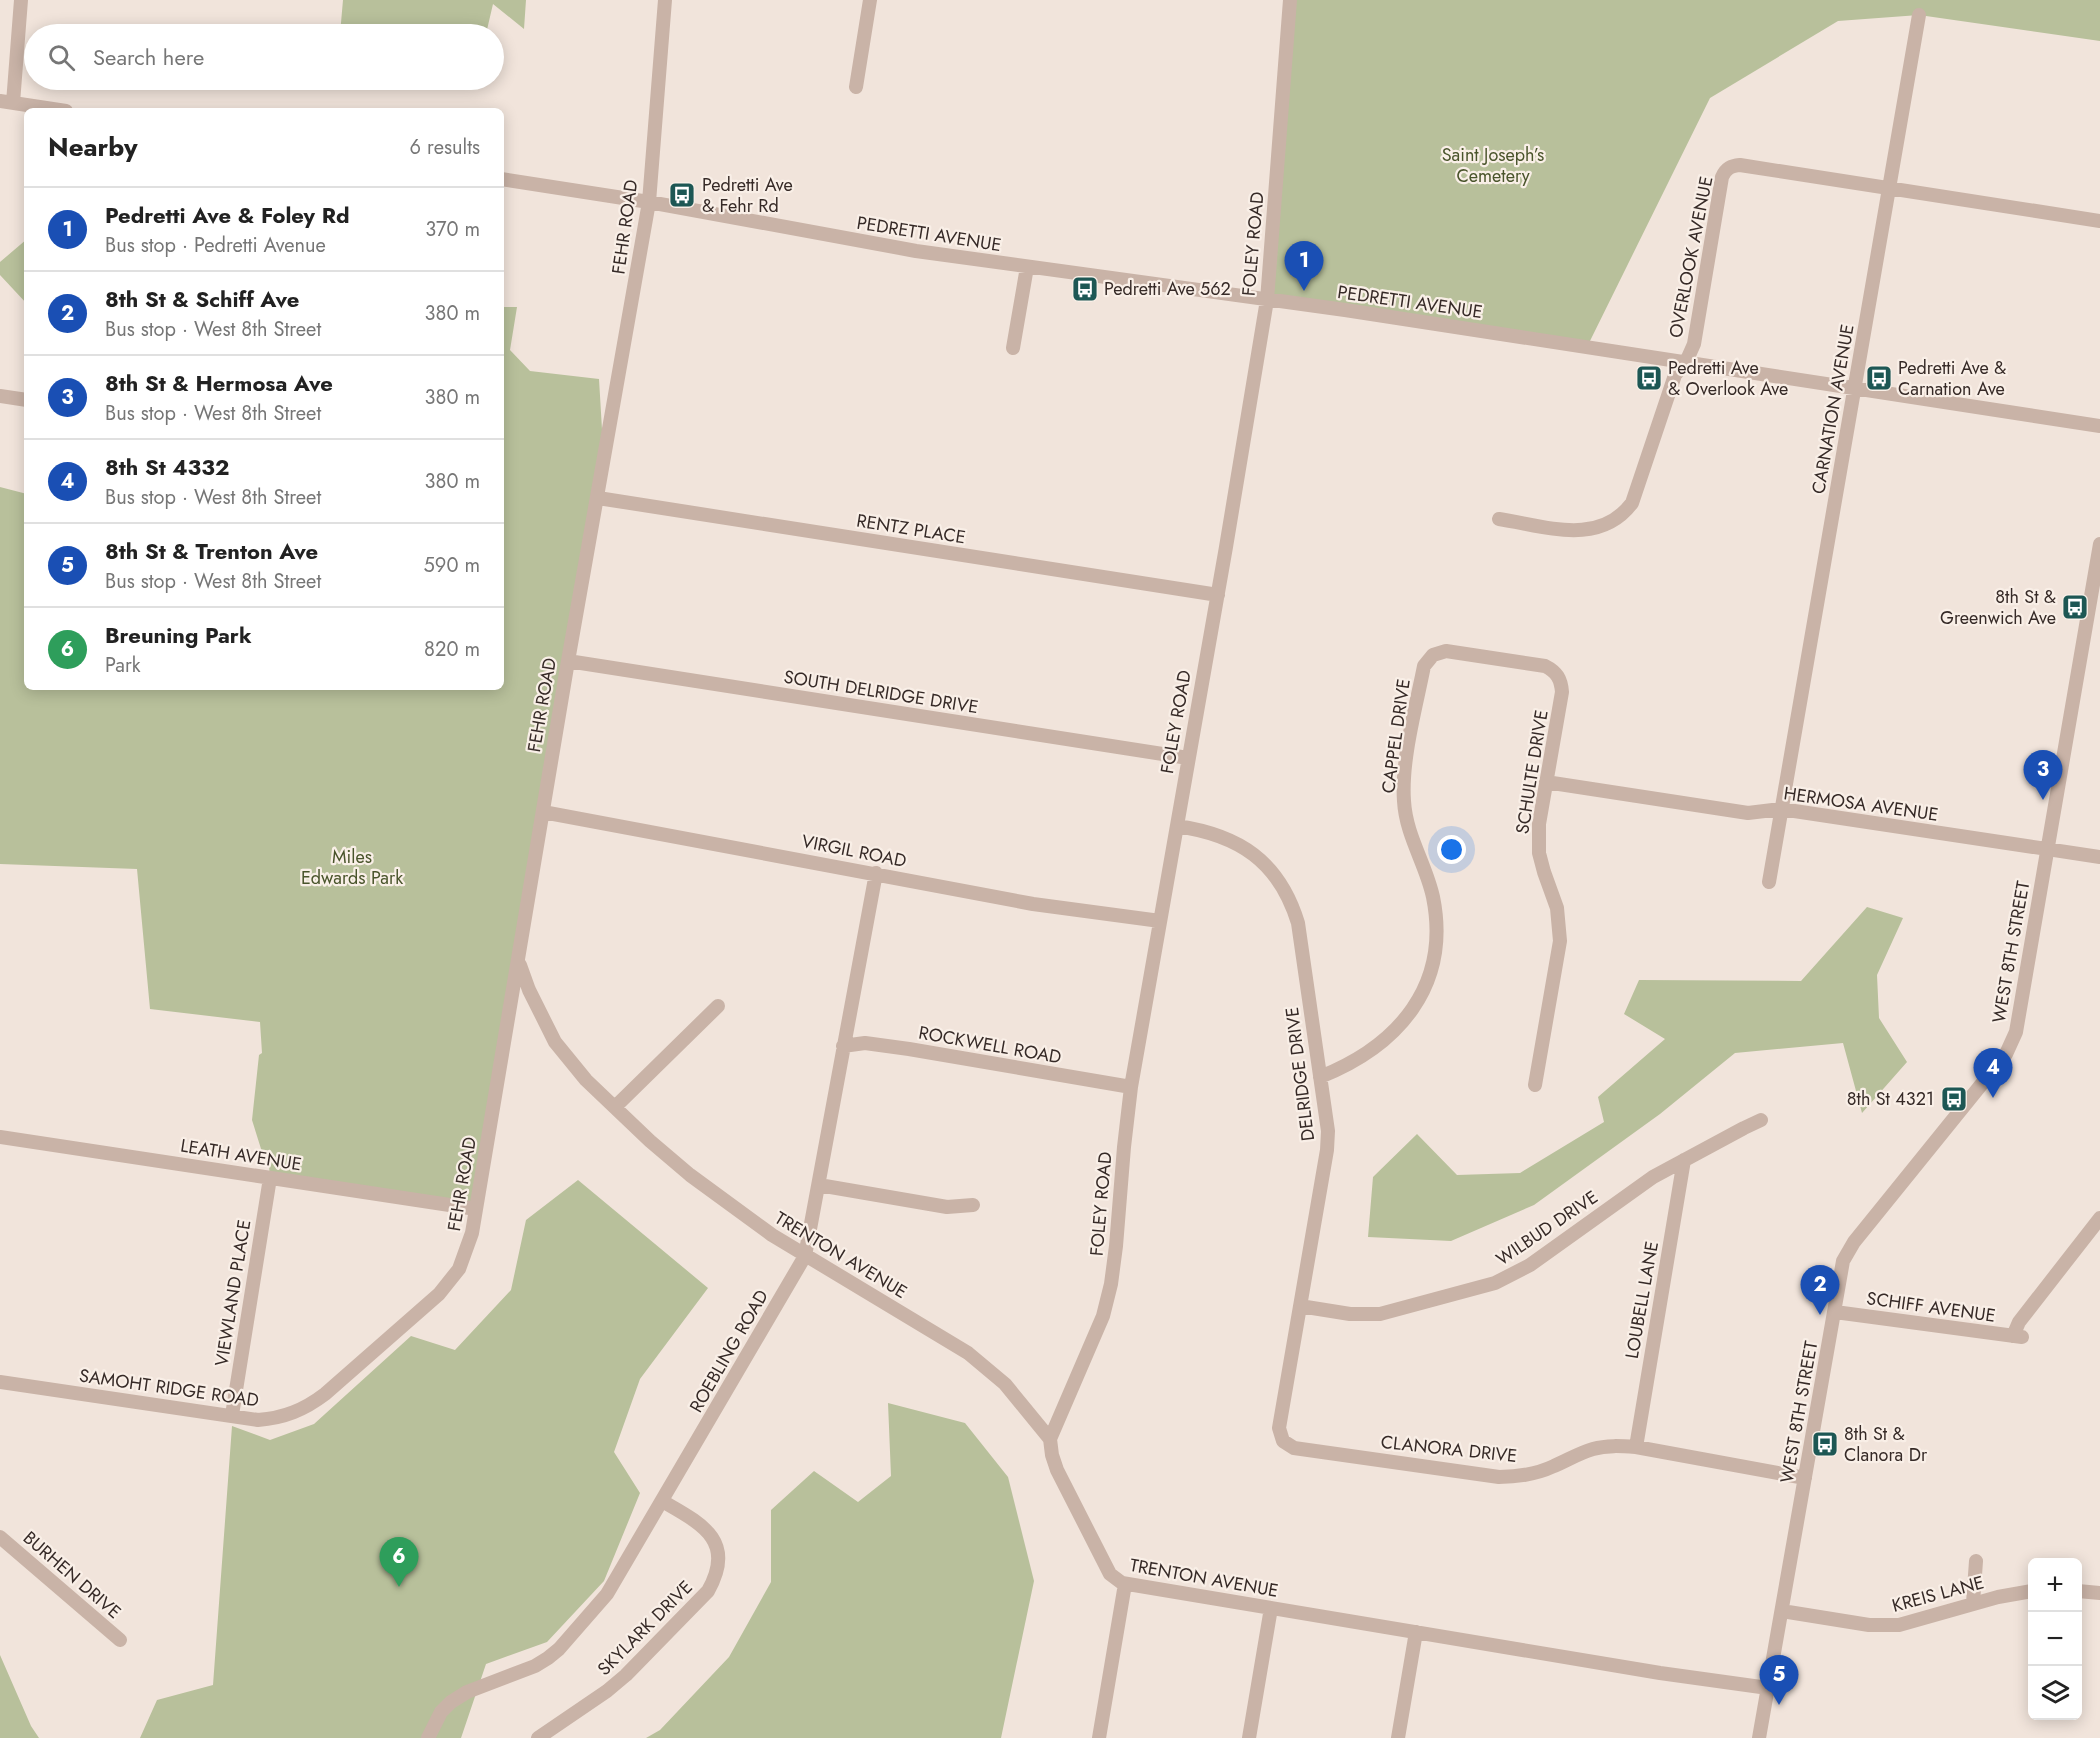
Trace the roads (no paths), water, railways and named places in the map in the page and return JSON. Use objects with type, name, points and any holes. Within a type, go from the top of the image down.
[{"type":"street","points":[[21,0],[7,102],[46,108]]},
{"type":"street","name":"FEHR ROAD","points":[[353,1369],[439,1294],[459,1269],[472,1233],[568,661],[649,202],[664,0]]},
{"type":"street","points":[[856,87],[870,0]]},
{"type":"street","name":"FOLEY ROAD","points":[[1050,1439],[1103,1316],[1111,1284],[1131,1087],[1218,595],[1267,300],[1290,0]]},
{"type":"street","name":"CARNATION AVENUE","points":[[1769,882],[1920,15]]},
{"type":"street","name":"OVERLOOK AVENUE","points":[[1499,519],[1578,531],[1602,527],[1619,518],[1632,503],[1637,494],[1675,375],[1686,362],[1694,344],[1722,177],[1728,168],[1740,165],[2100,221]]},
{"type":"street","name":"PEDRETTI AVENUE","points":[[504,179],[649,202],[893,247],[1355,312],[2100,426]]},
{"type":"street","points":[[1013,348],[1027,267]]},
{"type":"street","points":[[0,396],[24,400]]},
{"type":"street","name":"RENTZ PLACE","points":[[598,498],[1218,595]]},
{"type":"street","name":"WEST 8TH STREET","points":[[1760,1738],[1844,1261],[1848,1250],[2007,1054],[2016,1032],[2100,544]]},
{"type":"street","name":"SCHULTE DRIVE","points":[[1424,666],[1433,655],[1446,651],[1545,666],[1558,676],[1562,692],[1539,824],[1539,853],[1557,908],[1560,941],[1535,1085]]},
{"type":"street","name":"SOUTH DELRIDGE DRIVE","points":[[568,661],[1188,758]]},
{"type":"street","name":"CAPPEL DRIVE","points":[[1320,1077],[1358,1060],[1394,1033],[1415,1006],[1430,971],[1436,932],[1433,898],[1423,864],[1413,843],[1404,802],[1406,764],[1424,666]]},
{"type":"street","name":"HERMOSA AVENUE","points":[[1546,782],[1748,813],[1781,809],[2100,858]]},
{"type":"street","name":"VIRGIL ROAD","points":[[543,812],[1033,904],[1160,921]]},
{"type":"street","name":"DELRIDGE DRIVE","points":[[1177,826],[1210,832],[1241,845],[1268,867],[1287,895],[1298,923],[1328,1131],[1327,1150],[1280,1421]]},
{"type":"street","name":"ROEBLING ROAD","points":[[428,1738],[441,1712],[459,1696],[535,1666],[559,1649],[607,1594],[805,1256],[876,873]]},
{"type":"street","name":"TRENTON AVENUE","points":[[519,962],[529,990],[555,1042],[586,1080],[690,1176],[805,1256],[981,1363],[1005,1384],[1050,1439],[1057,1470],[1073,1503],[1110,1574],[1125,1584],[1660,1673],[1768,1688]]},
{"type":"street","points":[[615,1107],[718,1006]]},
{"type":"street","name":"ROCKWELL ROAD","points":[[843,1046],[865,1043],[909,1049],[1131,1087]]},
{"type":"street","name":"WILBUD DRIVE","points":[[1300,1306],[1350,1314],[1380,1314],[1495,1283],[1530,1265],[1653,1177],[1761,1120]]},
{"type":"street","name":"LEATH AVENUE","points":[[0,1137],[476,1209]]},
{"type":"street","name":"LOUBELL LANE","points":[[1636,1447],[1684,1160]]},
{"type":"street","name":"VIEWLAND PLACE","points":[[232,1415],[270,1178]]},
{"type":"street","points":[[819,1185],[947,1207],[973,1205]]},
{"type":"street","name":"SCHIFF AVENUE","points":[[1835,1312],[2017,1337],[2019,1322],[2100,1218]]},
{"type":"street","name":"SAMOHT RIDGE ROAD","points":[[0,1382],[258,1420],[287,1416],[314,1403],[353,1369]]},
{"type":"street","name":"CLANORA DRIVE","points":[[1280,1421],[1278,1428],[1283,1441],[1294,1448],[1499,1477],[1521,1476],[1543,1471],[1577,1454],[1610,1446],[1636,1447],[1805,1478]]},
{"type":"street","name":"SKYLARK DRIVE","points":[[538,1738],[607,1691],[626,1675],[708,1591],[715,1578],[718,1555],[712,1537],[699,1523],[662,1501]]},
{"type":"street","name":"BURHEN DRIVE","points":[[0,1537],[120,1640]]},
{"type":"street","points":[[1973,1604],[1976,1561]]},
{"type":"street","points":[[1099,1738],[1125,1584]]},
{"type":"street","points":[[2082,1591],[2100,1593]]},
{"type":"street","name":"KREIS LANE","points":[[1782,1611],[1884,1626],[1919,1621],[1973,1604],[2028,1592]]},
{"type":"street","points":[[1249,1738],[1271,1608]]},
{"type":"street","points":[[1398,1738],[1416,1632]]},
{"type":"place","name":"Pedretti Ave & Fehr Rd","points":[[682,195]]},
{"type":"place","name":"Pedretti Ave 562","points":[[1085,289]]},
{"type":"place","name":"Pedretti Ave & Foley Rd","points":[[1304,291]]},
{"type":"place","name":"Pedretti Ave & Overlook Ave","points":[[1649,378]]},
{"type":"place","name":"Pedretti Ave & Carnation Ave","points":[[1879,378]]},
{"type":"place","name":"8th St & Greenwich Ave","points":[[2075,607]]},
{"type":"place","name":"8th St & Hermosa Ave","points":[[2043,800]]},
{"type":"place","name":"8th St 4332","points":[[1993,1098]]},
{"type":"place","name":"8th St 4321","points":[[1954,1099]]},
{"type":"place","name":"8th St & Schiff Ave","points":[[1820,1315]]},
{"type":"place","name":"8th St & Clanora Dr","points":[[1825,1444]]},
{"type":"place","name":"Breuning Park","points":[[399,1587]]},
{"type":"place","name":"8th St & Trenton Ave","points":[[1779,1705]]},
{"type":"park label","name":"Saint Joseph’s Cemetery","points":[[1493,165]]},
{"type":"park label","name":"Miles Edwards Park","points":[[352,867]]}]
